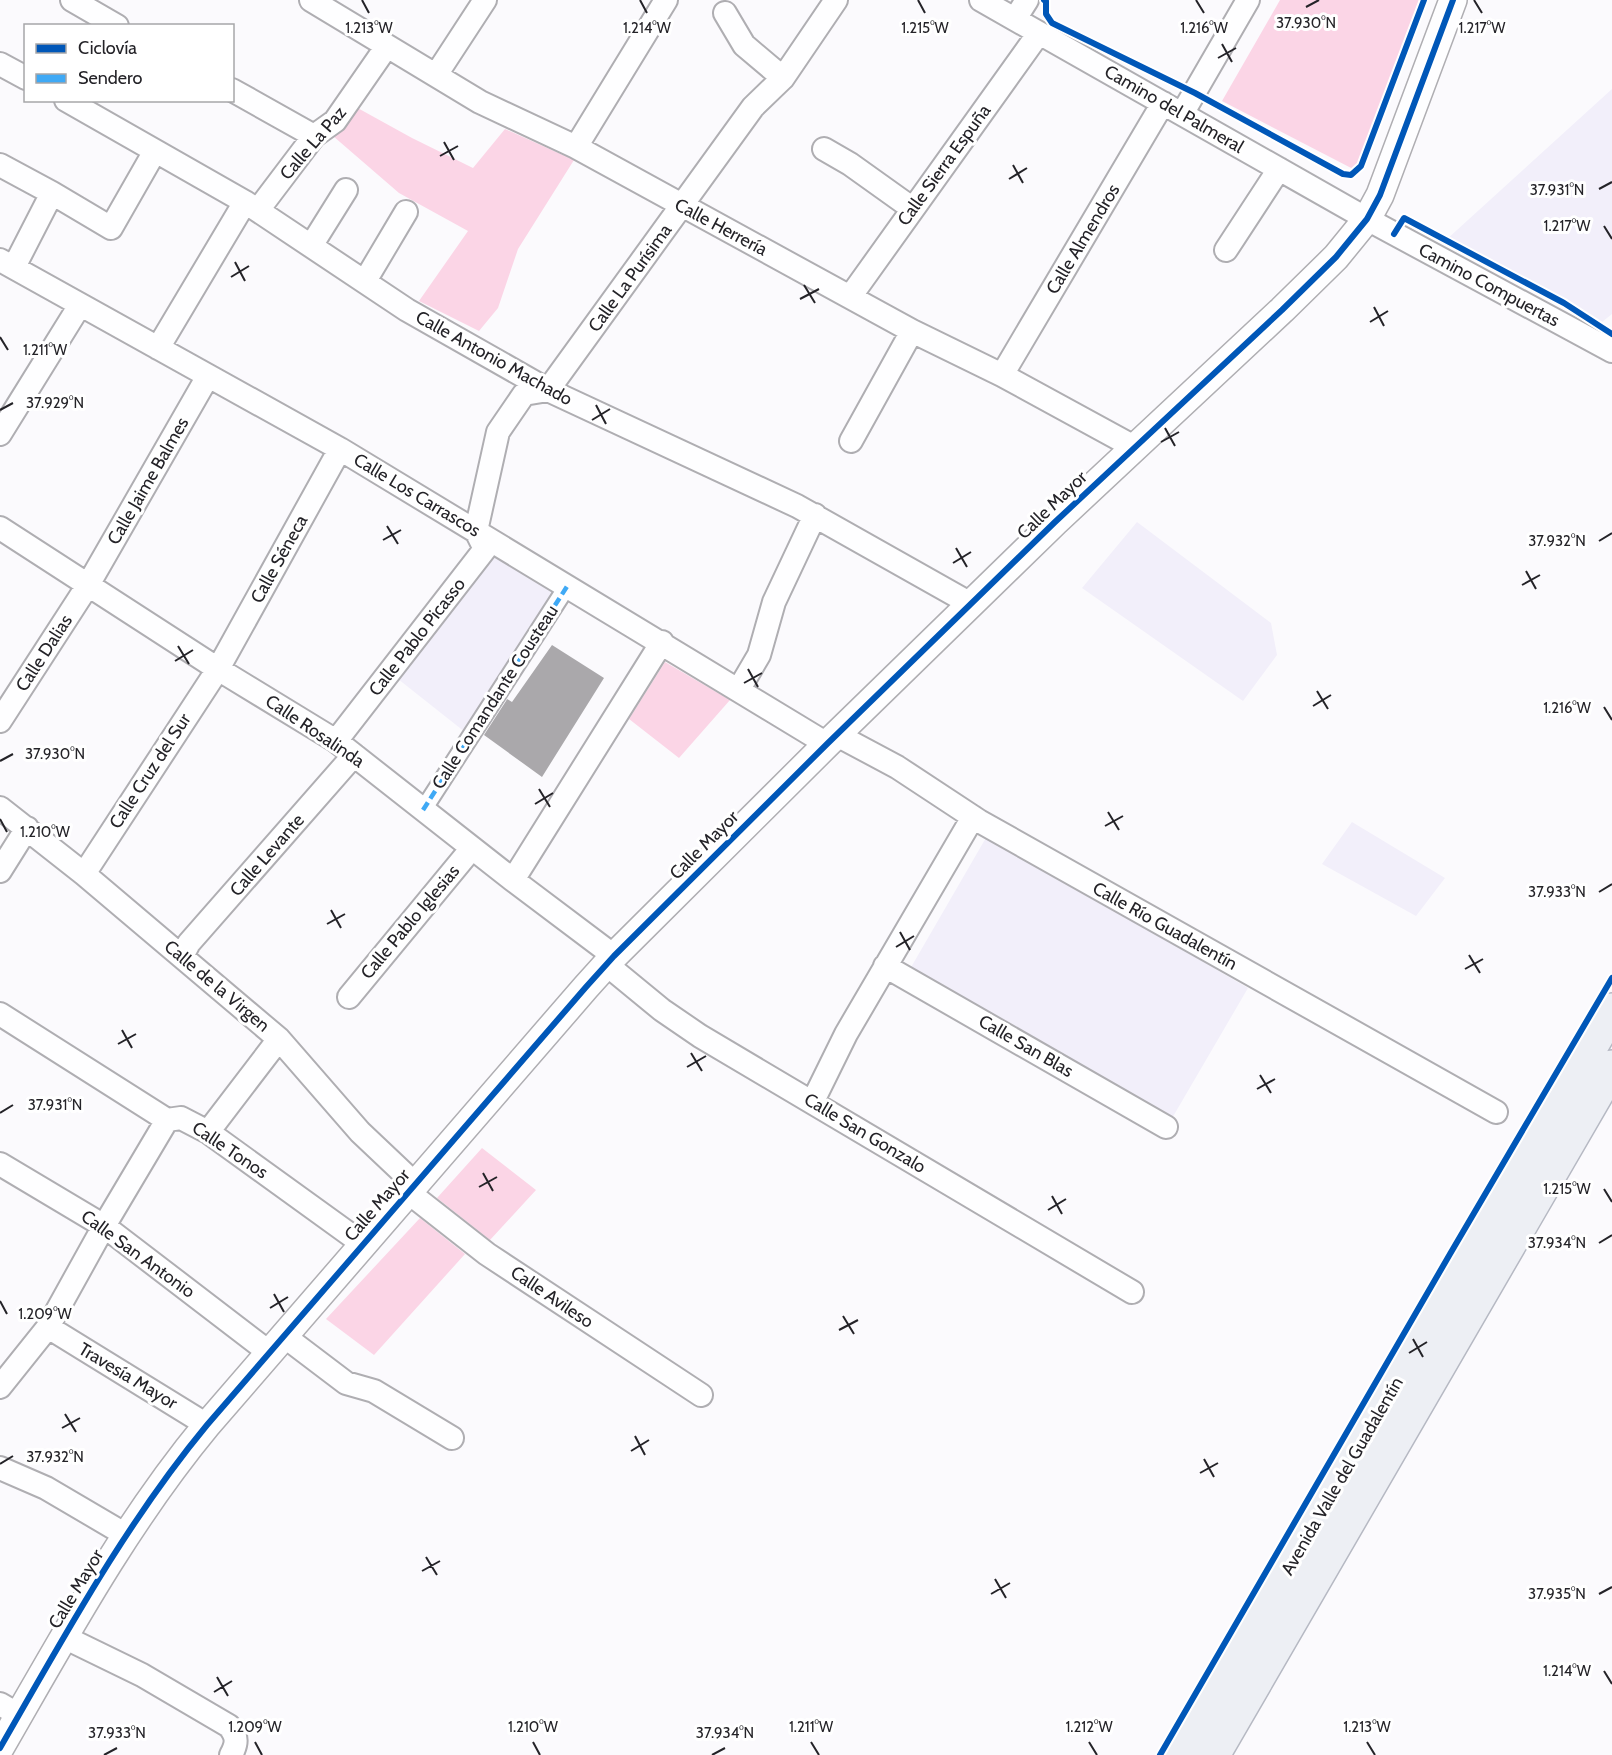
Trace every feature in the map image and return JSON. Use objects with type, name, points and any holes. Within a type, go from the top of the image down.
[{"type":"main road","name":"Avenida Valle del Guadalentín","points":[[1180,1755],[1612,1010]]},
{"type":"main road","name":"Avenida Valle del Guadalentín","points":[[1213,1755],[1612,1067]]},
{"type":"street","points":[[72,0],[114,24]]},
{"type":"street","name":"Calle Herrería","points":[[311,0],[480,102],[576,147],[912,331],[1002,375],[1134,447]]},
{"type":"street","points":[[436,75],[485,0]]},
{"type":"street","points":[[576,147],[666,0]]},
{"type":"street","name":"Calle La Purísima","points":[[548,390],[753,107],[783,78],[836,0]]},
{"type":"street","name":"Camino del Palmeral","points":[[981,0],[1366,219]]},
{"type":"street","points":[[1015,19],[1027,0]]},
{"type":"street","name":"Calle Almendros","points":[[1002,375],[1173,109],[1248,0]]},
{"type":"street","name":"Calle Mayor","points":[[1,1745],[9,1710],[64,1637],[126,1535],[170,1471],[207,1425],[610,960],[970,604],[1336,257],[1366,219],[1380,195],[1453,0]]},
{"type":"street","points":[[725,13],[744,45],[783,78]]},
{"type":"street","name":"Calle Sierra Espuña","points":[[850,297],[1039,33]]},
{"type":"street","name":"Calle La Paz","points":[[158,348],[251,206],[314,136],[335,121],[387,46]]},
{"type":"street","points":[[0,64],[24,77]]},
{"type":"street","points":[[234,91],[314,136]]},
{"type":"street","name":"Calle Antonio Machado","points":[[69,102],[251,206],[407,310],[548,390],[815,516],[970,604]]},
{"type":"street","points":[[824,149],[850,164],[913,209]]},
{"type":"street","points":[[0,165],[111,228],[155,151]]},
{"type":"street","points":[[1226,250],[1279,169]]},
{"type":"street","points":[[311,246],[346,190]]},
{"type":"street","points":[[7,264],[52,193]]},
{"type":"street","points":[[365,281],[406,212]]},
{"type":"street","name":"Camino Compuertas","points":[[1366,219],[1612,351]]},
{"type":"street","name":"Calle Los Carrascos","points":[[7,264],[340,449],[739,689],[832,739]]},
{"type":"street","points":[[0,434],[80,305]]},
{"type":"street","points":[[851,441],[912,331]]},
{"type":"street","name":"Calle Jaime Balmes","points":[[88,585],[208,376]]},
{"type":"street","points":[[476,531],[498,432],[524,394],[548,390]]},
{"type":"street","name":"Calle Séneca","points":[[218,669],[340,449]]},
{"type":"street","points":[[739,689],[759,655],[774,602],[815,516]]},
{"type":"street","name":"Calle Rosalinda","points":[[0,528],[218,669],[336,741],[513,880],[610,960]]},
{"type":"street","name":"Calle Pablo Picasso","points":[[336,741],[485,549],[476,531]]},
{"type":"street","name":"Calle Dalias","points":[[0,721],[88,585]]},
{"type":"street","name":"Calle Comandante Cousteau","points":[[423,810],[568,585]]},
{"type":"street","points":[[513,880],[662,642]]},
{"type":"street","name":"Calle Cruz del Sur","points":[[84,874],[218,669]]},
{"type":"street","name":"Calle Río Guadalentín","points":[[832,739],[897,767],[974,818],[1496,1112]]},
{"type":"street","name":"Calle Levante","points":[[182,956],[189,943],[354,755]]},
{"type":"street","name":"Calle de la Virgen","points":[[0,808],[84,874],[279,1039],[412,1188]]},
{"type":"street","points":[[813,1101],[846,1034],[974,818]]},
{"type":"street","points":[[0,871],[27,828]]},
{"type":"street","name":"Calle Pablo Iglesias","points":[[349,997],[472,848]]},
{"type":"street","name":"Calle San Gonzalo","points":[[610,960],[662,1010],[700,1036],[813,1101],[1131,1292]]},
{"type":"street","name":"Calle San Blas","points":[[885,966],[1166,1127]]},
{"type":"street","name":"Calle Tonos","points":[[0,1014],[167,1120],[181,1118],[208,1132],[363,1244]]},
{"type":"street","points":[[208,1132],[279,1039]]},
{"type":"street","points":[[0,1387],[48,1327],[167,1120]]},
{"type":"street","name":"Calle San Antonio","points":[[0,1164],[104,1226],[277,1344],[346,1383],[374,1390],[452,1438]]},
{"type":"street","name":"Calle Avileso","points":[[412,1188],[487,1254],[701,1395]]},
{"type":"street","name":"Travesía Mayor","points":[[48,1327],[207,1425]]},
{"type":"street","points":[[0,1468],[46,1488],[126,1535]]},
{"type":"street","points":[[64,1637],[142,1675],[229,1726],[234,1732],[237,1744],[231,1755]]},
{"type":"shaded area","points":[[1280,0],[1419,0],[1355,170],[1222,101]]},
{"type":"shaded area","points":[[1612,89],[1612,314],[1597,326],[1564,303],[1446,240]]},
{"type":"shaded area","points":[[354,106],[473,168],[505,129],[574,160],[518,249],[498,308],[479,331],[419,301],[468,231],[399,193],[333,136]]},
{"type":"shaded area","points":[[1137,522],[1271,623],[1277,655],[1243,701],[1082,588]]},
{"type":"shaded area","points":[[494,554],[568,585],[470,736],[398,679]]},
{"type":"shaded area","points":[[665,662],[730,700],[679,758],[629,719]]},
{"type":"shaded area","points":[[1352,822],[1445,878],[1416,916],[1322,864]]},
{"type":"shaded area","points":[[987,836],[1248,988],[1171,1120],[910,969]]},
{"type":"shaded area","points":[[482,1148],[536,1190],[490,1240],[437,1198]]},
{"type":"shaded area","points":[[420,1218],[465,1254],[374,1355],[326,1319]]},
{"type":"building","points":[[552,645],[604,678],[542,777],[484,735],[507,699],[512,702]]},
{"type":"marked path","points":[[423,810],[568,585]]},
{"type":"cycle path","points":[[1044,0],[1046,1],[1046,14],[1052,23],[1195,93],[1343,174],[1351,175],[1361,166],[1424,0]]},
{"type":"cycle path","points":[[0,1748],[122,1541],[177,1463],[207,1425],[586,987],[614,956],[827,744],[1055,522],[1336,257],[1367,219],[1380,195],[1453,0]]},
{"type":"cycle path","points":[[1394,234],[1404,218],[1564,303],[1612,334]]},
{"type":"cycle path","points":[[1160,1755],[1612,978]]}]
